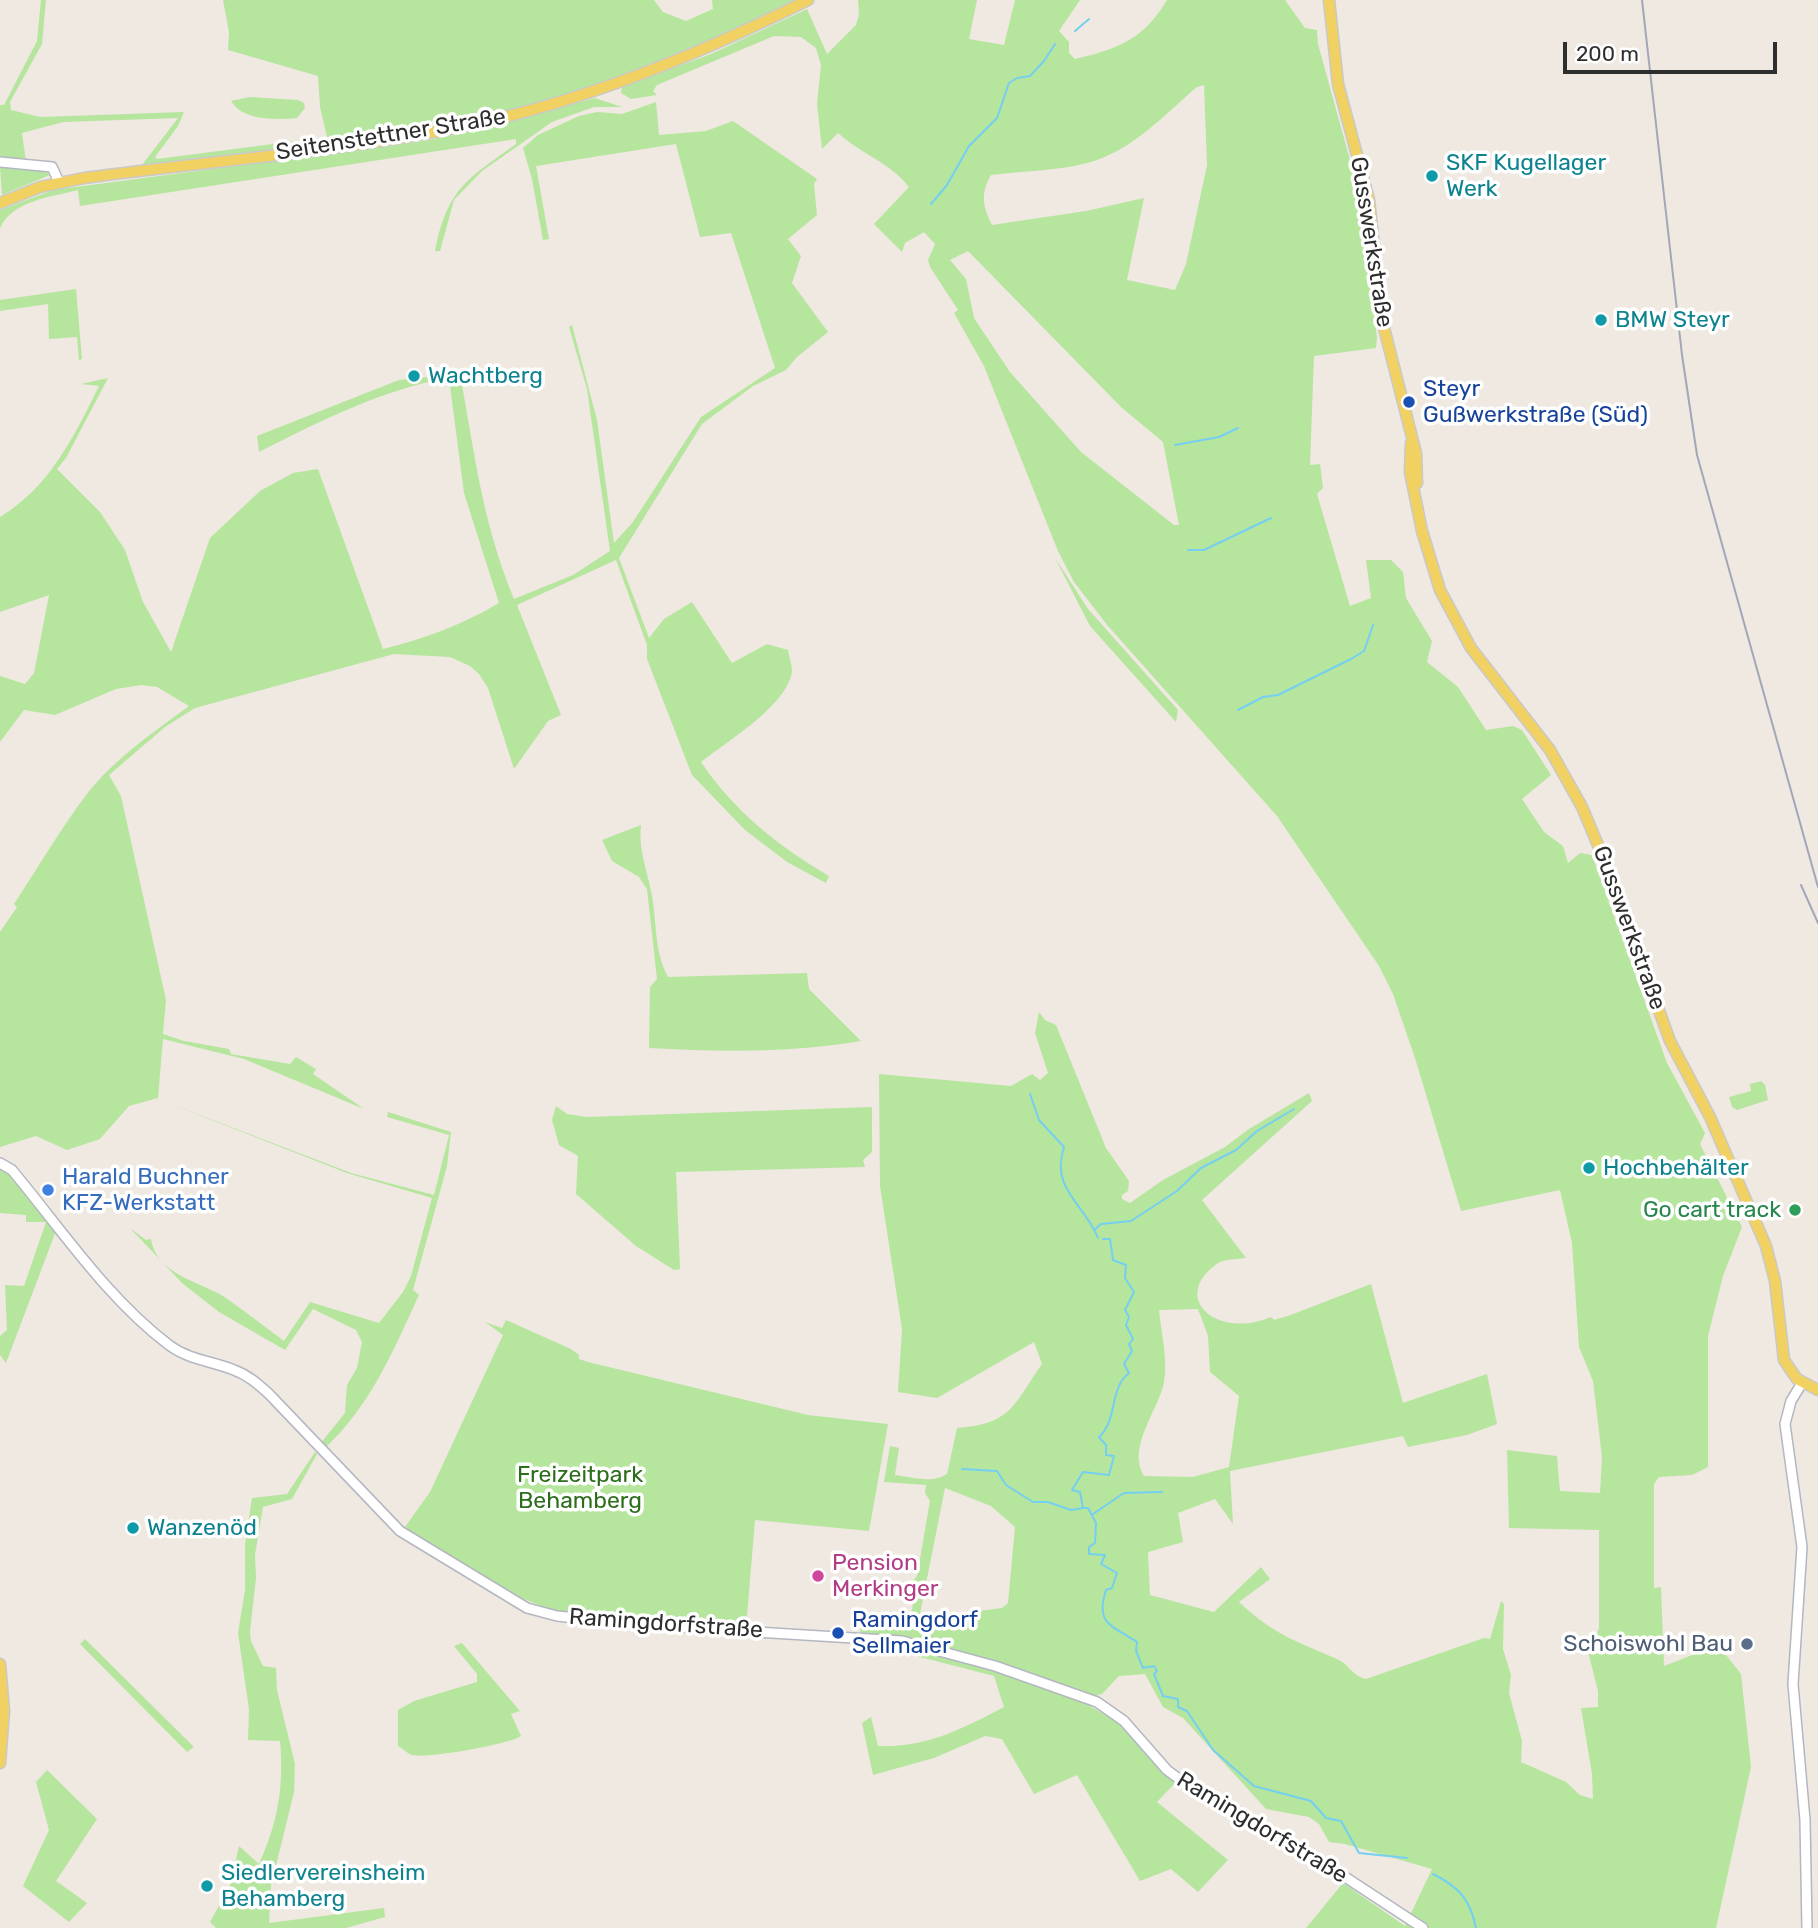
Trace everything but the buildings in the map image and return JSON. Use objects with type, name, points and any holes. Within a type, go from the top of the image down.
[{"type":"main road","name":"Seitenstettner Straße","points":[[0,203],[59,182],[373,143],[505,117],[651,71],[717,44],[808,0]]},
{"type":"main road","name":"Gusswerkstraße","points":[[1329,0],[1338,84],[1369,200],[1382,320],[1411,443],[1410,472],[1433,572],[1460,629],[1550,750],[1569,780],[1597,839],[1670,1041],[1710,1116],[1766,1246],[1775,1281],[1781,1351],[1792,1374],[1802,1383]]},
{"type":"main road","points":[[1802,1383],[1818,1390]]},
{"type":"main road","points":[[0,1664],[4,1711],[0,1763]]},
{"type":"street","points":[[0,162],[52,167],[59,182]]},
{"type":"street","name":"Ramingdorfstraße","points":[[0,1163],[12,1170],[121,1302],[171,1346],[194,1359],[232,1369],[251,1379],[400,1531],[527,1608],[557,1616],[642,1625],[902,1641],[995,1666],[1097,1702],[1124,1721],[1167,1770],[1190,1787],[1310,1854],[1423,1928]]},
{"type":"street","points":[[1802,1383],[1791,1401],[1785,1424],[1802,1547],[1793,1661],[1805,1820],[1807,1928]]},
{"type":"green space","points":[[41,0],[46,0],[42,44],[10,102],[11,110],[40,117],[184,112],[178,126],[155,157],[157,159],[327,137],[320,107],[318,76],[228,50],[229,32],[223,0],[654,0],[663,12],[686,21],[713,9],[712,0],[798,0],[699,44],[599,83],[530,105],[435,127],[387,136],[142,165],[178,118],[63,122],[22,133],[26,162],[0,160],[0,105],[4,105],[37,41]]},
{"type":"green space","points":[[858,0],[977,0],[969,39],[1004,45],[1015,0],[1080,0],[1059,31],[1069,42],[1069,53],[1075,59],[1117,46],[1139,33],[1167,0],[1285,0],[1305,28],[1317,30],[1318,44],[1355,178],[1377,337],[1376,348],[1314,356],[1310,465],[1320,464],[1323,488],[1317,494],[1350,606],[1371,598],[1366,560],[1391,560],[1403,572],[1406,598],[1432,641],[1427,662],[1458,687],[1486,730],[1513,726],[1522,730],[1551,775],[1522,799],[1544,832],[1563,846],[1568,863],[1580,853],[1592,855],[1667,1063],[1705,1133],[1700,1144],[1742,1227],[1723,1276],[1708,1336],[1708,1467],[1692,1475],[1659,1477],[1654,1484],[1654,1588],[1661,1587],[1664,1666],[1705,1650],[1726,1655],[1741,1674],[1751,1767],[1716,1928],[1306,1928],[1343,1883],[1405,1926],[1432,1869],[1345,1844],[1329,1842],[1319,1824],[1309,1817],[1266,1809],[1183,1718],[1163,1707],[1145,1674],[1119,1676],[1102,1694],[1091,1697],[950,1649],[861,1635],[859,1620],[910,1620],[913,1604],[907,1598],[907,1588],[917,1576],[930,1501],[925,1493],[926,1485],[884,1482],[890,1446],[899,1448],[895,1475],[935,1479],[947,1474],[957,1428],[975,1426],[1000,1417],[1017,1401],[1042,1364],[1034,1342],[937,1398],[898,1392],[902,1329],[880,1186],[879,1074],[1011,1086],[1032,1074],[1040,1080],[1048,1073],[1035,1033],[1039,1012],[1045,1020],[1056,1025],[1106,1148],[1129,1181],[1128,1191],[1122,1195],[1122,1199],[1130,1203],[1163,1180],[1225,1147],[1249,1129],[1309,1093],[1312,1101],[1202,1200],[1246,1258],[1218,1263],[1204,1276],[1198,1289],[1199,1302],[1206,1312],[1218,1319],[1233,1323],[1251,1323],[1271,1317],[1274,1320],[1288,1316],[1371,1284],[1403,1403],[1487,1374],[1497,1424],[1467,1435],[1408,1447],[1403,1436],[1230,1471],[1233,1524],[1215,1499],[1178,1513],[1183,1542],[1148,1552],[1150,1595],[1214,1612],[1261,1567],[1270,1579],[1239,1602],[1275,1630],[1339,1660],[1358,1676],[1366,1679],[1484,1638],[1490,1639],[1501,1601],[1504,1604],[1503,1649],[1511,1675],[1509,1693],[1522,1741],[1521,1762],[1566,1782],[1580,1795],[1593,1799],[1592,1774],[1581,1708],[1598,1707],[1598,1691],[1589,1655],[1599,1628],[1599,1530],[1509,1528],[1507,1450],[1557,1456],[1560,1491],[1600,1493],[1602,1457],[1593,1381],[1579,1347],[1572,1243],[1560,1190],[1461,1211],[1415,1058],[1393,994],[1379,966],[1277,816],[1108,626],[1074,582],[1058,551],[984,366],[954,313],[958,310],[930,267],[928,260],[935,244],[924,232],[905,243],[902,252],[874,224],[909,187],[894,171],[838,133],[822,149],[817,104],[821,65],[816,48],[801,37],[774,36],[657,85],[653,91],[657,95],[631,99],[621,93],[622,87],[711,54],[807,9],[827,54],[856,25],[859,15]],"holes":[[[1204,85],[1207,165],[1186,264],[1175,290],[1127,280],[1144,198],[1086,211],[992,225],[984,200],[985,188],[991,175],[1064,168],[1103,158],[1132,142],[1197,87]],[[968,251],[1121,407],[1163,442],[1179,525],[1174,525],[1081,452],[1010,372],[974,318],[966,279],[950,260]],[[1198,1309],[1208,1336],[1210,1372],[1239,1396],[1229,1467],[1193,1477],[1144,1476],[1139,1465],[1141,1441],[1164,1382],[1165,1355],[1159,1310]],[[945,1488],[991,1506],[1015,1527],[1008,1603],[1002,1608],[919,1619]]]},
{"type":"green space","points":[[250,97],[298,100],[304,103],[305,108],[297,118],[270,119],[252,116],[236,108],[231,101]]},
{"type":"green space","points":[[595,98],[622,107],[594,107],[552,122],[482,171],[454,200],[440,251],[435,251],[440,230],[453,199],[472,177],[516,144],[516,139],[80,206],[78,190],[34,201],[14,211],[0,228],[0,210],[53,190],[423,141],[473,131]]},
{"type":"green space","points":[[656,102],[659,135],[706,131],[733,121],[817,179],[814,184],[817,215],[788,239],[801,256],[792,283],[828,332],[797,357],[786,370],[753,386],[702,424],[619,558],[649,638],[664,619],[692,602],[732,663],[767,644],[788,650],[792,671],[788,684],[779,697],[754,722],[701,762],[728,796],[758,826],[829,876],[826,883],[787,862],[745,830],[692,775],[647,659],[647,645],[616,560],[517,605],[561,715],[548,721],[514,769],[488,688],[479,674],[470,666],[450,657],[394,654],[195,708],[165,727],[109,775],[121,796],[166,1000],[163,1034],[184,1041],[229,1049],[231,1054],[290,1064],[296,1057],[316,1069],[313,1074],[364,1109],[244,1059],[163,1039],[158,1098],[129,1106],[100,1139],[67,1150],[36,1136],[0,1147],[0,932],[17,907],[14,904],[87,794],[122,758],[189,706],[157,687],[141,685],[116,689],[55,715],[24,710],[0,742],[0,676],[25,684],[34,673],[49,595],[0,612],[0,517],[17,505],[47,476],[70,441],[99,386],[81,384],[108,378],[66,458],[57,469],[100,512],[125,550],[143,602],[171,652],[210,538],[260,491],[293,473],[318,469],[383,649],[442,631],[499,603],[464,493],[449,378],[375,398],[259,452],[257,436],[399,380],[460,374],[487,515],[514,599],[573,575],[610,551],[587,389],[569,327],[572,325],[597,420],[614,543],[633,522],[701,417],[775,368],[731,233],[700,237],[676,144],[536,166],[549,239],[543,240],[532,179],[523,148],[538,135],[579,116],[597,112],[622,114]]},
{"type":"green space","points":[[0,166],[43,170],[50,175],[2,195]]},
{"type":"green space","points":[[76,289],[82,359],[79,360],[77,337],[49,339],[48,304],[0,311],[0,300]]},
{"type":"green space","points":[[1055,558],[1088,609],[1178,710],[1176,722],[1090,626]]},
{"type":"green space","points":[[641,825],[642,853],[652,896],[658,947],[668,977],[807,973],[809,989],[861,1041],[808,1048],[755,1050],[649,1048],[650,987],[657,979],[647,889],[639,877],[612,861],[602,840]]},
{"type":"green space","points":[[1761,1081],[1765,1085],[1768,1100],[1737,1110],[1732,1107],[1729,1097],[1751,1091],[1750,1084]]},
{"type":"green space","points":[[158,1099],[351,1173],[434,1195],[449,1135],[387,1117],[388,1112],[451,1132],[447,1166],[413,1290],[419,1295],[380,1376],[355,1414],[325,1448],[320,1444],[345,1413],[347,1385],[357,1368],[362,1342],[356,1330],[313,1309],[285,1350],[219,1312],[182,1283],[162,1262],[181,1276],[226,1298],[284,1341],[310,1302],[379,1323],[403,1292],[411,1276],[432,1198],[347,1173]]},
{"type":"green space","points":[[556,1106],[567,1114],[586,1117],[872,1107],[872,1152],[863,1160],[865,1167],[676,1172],[680,1269],[674,1270],[636,1246],[576,1194],[578,1156],[559,1145],[552,1120]]},
{"type":"green space","points":[[0,1169],[10,1176],[56,1231],[6,1363],[0,1355],[0,1336],[7,1330],[5,1285],[24,1286],[46,1222],[26,1222],[26,1215],[0,1213]]},
{"type":"green space","points":[[130,1228],[146,1240],[151,1239],[161,1260]]},
{"type":"green space","name":"Freizeitpark Behamberg","points":[[506,1320],[571,1349],[579,1355],[579,1359],[588,1362],[808,1415],[888,1424],[869,1531],[755,1520],[746,1628],[557,1611],[497,1586],[478,1575],[405,1527],[430,1492],[503,1335],[485,1322],[502,1328]]},
{"type":"green space","points":[[315,1452],[317,1454],[292,1499],[263,1507],[255,1555],[251,1641],[263,1666],[276,1668],[277,1690],[295,1764],[294,1792],[271,1886],[269,1923],[384,1908],[385,1917],[346,1928],[216,1928],[210,1922],[230,1886],[239,1846],[259,1864],[271,1834],[280,1789],[280,1741],[248,1740],[249,1709],[238,1633],[245,1590],[245,1544],[252,1498],[287,1494]]},
{"type":"green space","points":[[85,1639],[194,1747],[187,1752],[80,1644]]},
{"type":"green space","points":[[862,1642],[919,1649],[993,1669],[1076,1698],[1121,1724],[1176,1782],[1157,1802],[1228,1860],[1198,1892],[1171,1869],[1140,1881],[1077,1775],[1034,1794],[1002,1739],[985,1736],[934,1758],[873,1775],[862,1723],[871,1717],[878,1746],[895,1746],[943,1736],[1004,1707],[994,1676]]},
{"type":"green space","points":[[462,1643],[520,1711],[511,1714],[521,1736],[468,1750],[421,1756],[410,1754],[398,1746],[398,1710],[414,1701],[477,1682],[477,1674],[454,1646]]},
{"type":"green space","points":[[47,1770],[97,1819],[56,1881],[87,1903],[69,1922],[23,1886],[49,1830],[36,1782]]},
{"type":"waterway","points":[[1075,31],[1089,19]]},
{"type":"waterway","points":[[931,204],[947,185],[969,146],[997,118],[1009,83],[1017,78],[1030,76],[1055,44]]},
{"type":"waterway","points":[[1175,445],[1219,437],[1238,428]]},
{"type":"waterway","points":[[1188,550],[1204,550],[1271,518]]},
{"type":"waterway","points":[[1238,710],[1263,697],[1278,695],[1364,651],[1373,625]]},
{"type":"waterway","points":[[1030,1094],[1039,1120],[1064,1147],[1061,1174],[1065,1185],[1098,1238]]},
{"type":"waterway","points":[[1095,1229],[1101,1224],[1131,1221],[1177,1191],[1201,1168],[1236,1150],[1257,1131],[1294,1109]]},
{"type":"waterway","points":[[1103,1239],[1110,1239],[1113,1260],[1126,1265],[1125,1278],[1134,1292],[1125,1310],[1129,1317],[1126,1325],[1133,1339],[1129,1344],[1132,1351],[1124,1364],[1129,1373],[1119,1387],[1109,1422],[1099,1437],[1106,1445],[1106,1455],[1114,1456],[1109,1475],[1083,1472],[1072,1490],[1080,1492],[1083,1508],[1088,1508],[1096,1523],[1095,1543],[1089,1547],[1089,1554],[1105,1555],[1101,1564],[1117,1573],[1112,1588],[1106,1590],[1103,1601],[1104,1617],[1113,1627],[1137,1642],[1136,1651],[1143,1668],[1154,1666],[1157,1671],[1154,1674],[1163,1696],[1178,1699],[1178,1707],[1187,1711],[1213,1750],[1254,1786],[1311,1801],[1326,1818],[1341,1821],[1359,1853],[1407,1858]]},
{"type":"waterway","points":[[962,1469],[997,1471],[1006,1485],[1033,1502],[1048,1502],[1071,1510],[1083,1508]]},
{"type":"waterway","points":[[1093,1514],[1124,1493],[1162,1492]]},
{"type":"waterway","points":[[1433,1874],[1462,1895],[1476,1928]]},
{"type":"railway","points":[[1642,0],[1682,355],[1697,455],[1818,887]]},
{"type":"railway","points":[[1801,885],[1818,923]]},
{"type":"place","name":"SKF Kugellager Werk","points":[[1432,176]]},
{"type":"place","name":"BMW Steyr","points":[[1601,320]]},
{"type":"place","name":"Wachtberg","points":[[414,376]]},
{"type":"place","name":"Steyr Gußwerkstraße (Süd)","points":[[1409,402]]},
{"type":"place","name":"Hochbehälter","points":[[1589,1168]]},
{"type":"place","name":"Harald Buchner KFZ-Werkstatt","points":[[48,1190]]},
{"type":"place","name":"Go cart track","points":[[1795,1210]]},
{"type":"place","name":"Wanzenöd","points":[[133,1528]]},
{"type":"place","name":"Pension Merkinger","points":[[818,1576]]},
{"type":"place","name":"Ramingdorf Sellmaier","points":[[838,1633]]},
{"type":"place","name":"Schoiswohl Bau","points":[[1747,1644]]},
{"type":"place","name":"Siedlervereinsheim Behamberg","points":[[207,1886]]}]
